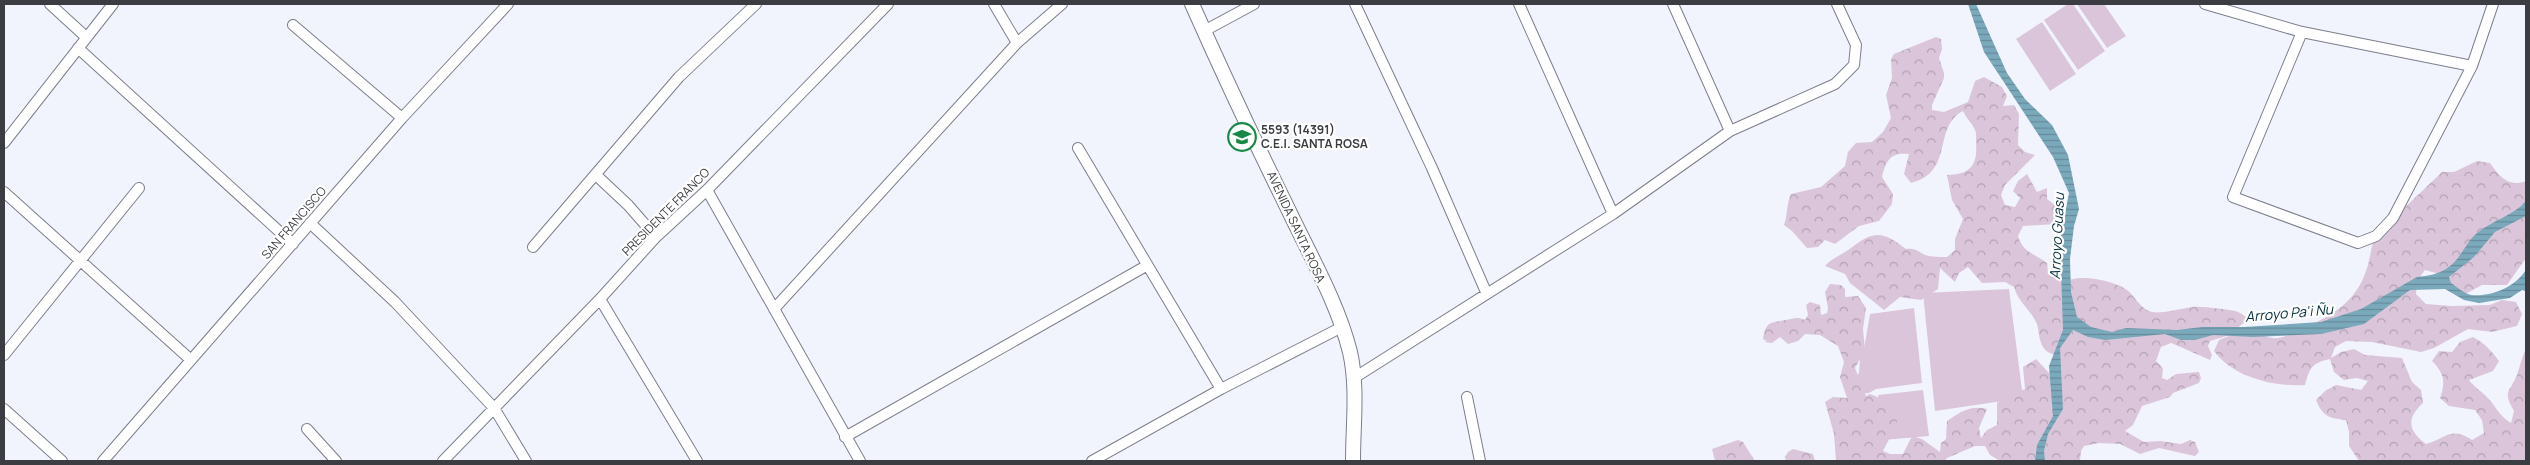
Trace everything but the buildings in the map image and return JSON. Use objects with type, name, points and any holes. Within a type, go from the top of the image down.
[{"type":"main road","name":"AVENIDA SANTA ROSA","points":[[1192,4],[1320,276],[1342,327],[1350,352],[1354,378],[1353,461]]},
{"type":"street","points":[[50,4],[86,37]]},
{"type":"street","points":[[4,143],[113,4]]},
{"type":"street","points":[[533,247],[680,78],[756,4]]},
{"type":"street","name":"PRESIDENTE FRANCO","points":[[443,461],[656,237],[707,190],[888,4]]},
{"type":"street","points":[[994,4],[1017,43]]},
{"type":"street","points":[[774,309],[1017,43],[1062,4]]},
{"type":"street","points":[[1204,31],[1254,4]]},
{"type":"street","points":[[1355,4],[1432,168],[1486,292]]},
{"type":"street","points":[[1519,4],[1613,214]]},
{"type":"street","points":[[1673,4],[1730,131]]},
{"type":"street","points":[[1354,378],[1486,292],[1613,214],[1730,131],[1835,84],[1854,65],[1856,46],[1837,4]]},
{"type":"street","points":[[2205,4],[2302,32],[2472,66]]},
{"type":"street","points":[[2302,32],[2233,197],[2358,243],[2376,236],[2393,218],[2472,66],[2493,4]]},
{"type":"street","name":"SAN FRANCISCO","points":[[104,461],[310,223],[503,5]]},
{"type":"street","points":[[293,25],[402,118]]},
{"type":"street","points":[[78,48],[293,244]]},
{"type":"street","points":[[1078,148],[1146,266],[1221,389]]},
{"type":"street","points":[[596,175],[628,205],[656,237]]},
{"type":"street","points":[[4,355],[139,188]]},
{"type":"street","points":[[707,190],[860,461]]},
{"type":"street","points":[[4,192],[191,360]]},
{"type":"street","points":[[310,223],[395,302],[494,408],[526,461]]},
{"type":"street","points":[[845,437],[1146,266]]},
{"type":"street","points":[[600,298],[697,461]]},
{"type":"street","points":[[1092,461],[1221,389],[1342,327]]},
{"type":"street","points":[[1467,397],[1480,461]]},
{"type":"street","points":[[4,409],[62,461]]},
{"type":"street","points":[[307,429],[336,461]]},
{"type":"green space","points":[[2068,4],[2073,4],[2105,51],[2078,70],[2044,20]]},
{"type":"green space","points":[[2077,4],[2104,4],[2126,36],[2107,48]]},
{"type":"green space","points":[[2042,22],[2076,74],[2050,91],[2016,39]]},
{"type":"green space","points":[[1936,37],[1941,39],[1942,49],[1939,58],[1944,78],[1932,105],[1932,110],[1944,112],[1968,102],[1975,81],[1984,77],[2002,87],[2007,96],[2003,106],[2014,105],[2019,114],[2018,145],[2025,152],[2035,155],[2005,185],[2001,195],[2005,205],[2015,207],[2020,198],[2013,191],[2018,181],[2027,174],[2037,192],[2047,188],[2047,199],[2055,205],[2060,214],[2056,224],[2023,226],[2018,236],[2026,249],[2047,263],[2048,273],[2059,275],[2066,282],[2072,279],[2087,278],[2114,284],[2127,290],[2141,305],[2152,312],[2167,312],[2193,307],[2209,308],[2235,311],[2251,320],[2242,324],[2230,335],[2210,341],[2208,346],[2212,355],[2210,360],[2171,343],[2161,347],[2156,361],[2163,368],[2162,378],[2167,380],[2176,374],[2199,372],[2201,378],[2199,383],[2173,393],[2170,397],[2142,406],[2133,425],[2125,431],[2144,442],[2160,441],[2181,444],[2190,440],[2195,442],[2199,452],[2195,456],[2159,448],[2140,454],[2120,444],[2099,443],[2084,446],[2081,451],[2080,461],[2000,461],[1990,455],[1985,446],[1975,446],[1947,458],[1945,461],[1836,461],[1834,434],[1825,402],[1833,397],[1847,398],[1840,377],[1844,362],[1838,346],[1820,335],[1805,334],[1798,341],[1788,344],[1780,337],[1772,343],[1764,342],[1767,341],[1763,339],[1767,326],[1772,323],[1795,318],[1805,320],[1808,315],[1806,305],[1810,302],[1820,305],[1821,315],[1827,313],[1825,292],[1830,284],[1841,285],[1845,289],[1845,297],[1858,296],[1866,308],[1863,329],[1865,350],[1855,368],[1866,396],[1870,394],[1883,400],[1897,411],[1898,418],[1896,424],[1883,451],[1890,454],[1903,454],[1912,436],[1922,439],[1940,452],[1941,443],[1946,439],[1947,421],[1961,412],[1976,408],[1987,409],[1979,428],[1981,438],[1987,430],[1997,425],[1997,403],[2005,396],[2025,389],[2023,367],[2036,359],[2050,374],[2059,356],[2048,352],[2043,347],[2037,324],[2018,297],[2014,287],[2005,282],[1982,283],[1968,267],[1959,273],[1955,282],[1940,268],[1938,289],[1921,300],[1900,297],[1884,310],[1850,283],[1845,274],[1825,266],[1859,242],[1879,235],[1891,239],[1906,249],[1914,249],[1930,256],[1947,257],[1955,250],[1955,239],[1963,219],[1952,200],[1947,175],[1955,175],[1967,171],[1974,163],[1976,157],[1976,131],[1963,111],[1954,118],[1948,127],[1939,160],[1925,177],[1911,183],[1904,174],[1909,154],[1898,154],[1890,158],[1885,166],[1882,177],[1893,194],[1892,204],[1879,221],[1859,226],[1835,244],[1825,240],[1818,247],[1807,248],[1784,225],[1791,194],[1821,187],[1845,166],[1848,152],[1856,143],[1872,142],[1883,132],[1891,118],[1886,95],[1892,78],[1891,59],[1894,54]]},
{"type":"green space","points":[[2477,161],[2490,163],[2505,180],[2514,183],[2526,181],[2526,258],[2507,285],[2482,285],[2460,297],[2436,273],[2425,270],[2417,281],[2416,294],[2426,304],[2452,306],[2490,305],[2502,300],[2516,302],[2522,314],[2517,326],[2492,332],[2468,329],[2434,348],[2421,352],[2372,342],[2346,341],[2335,347],[2331,358],[2341,352],[2354,349],[2365,355],[2402,358],[2412,382],[2421,390],[2423,403],[2414,414],[2411,424],[2416,434],[2426,444],[2449,434],[2458,434],[2472,440],[2484,433],[2482,420],[2475,410],[2449,406],[2440,398],[2443,378],[2432,361],[2439,351],[2452,352],[2460,342],[2473,337],[2490,350],[2499,361],[2493,371],[2469,380],[2486,396],[2503,417],[2511,423],[2514,411],[2508,399],[2508,392],[2517,375],[2526,348],[2526,461],[2359,461],[2349,446],[2349,432],[2346,420],[2327,416],[2321,410],[2316,400],[2325,391],[2336,385],[2361,390],[2368,381],[2357,378],[2344,380],[2334,372],[2330,359],[2315,364],[2308,374],[2305,385],[2267,382],[2255,379],[2232,368],[2214,351],[2219,340],[2242,332],[2278,338],[2307,327],[2335,311],[2350,298],[2362,281],[2377,234],[2442,172],[2454,172]]},
{"type":"green space","points":[[2009,289],[2023,398],[1935,411],[1923,293]]},
{"type":"green space","points":[[1914,308],[1922,383],[1876,389],[1869,393],[1859,394],[1853,380],[1859,373],[1860,357],[1864,349],[1870,314]]},
{"type":"green space","points":[[1923,390],[1929,436],[1883,440],[1878,395]]},
{"type":"green space","points":[[1738,440],[1743,442],[1755,461],[1715,461],[1712,449]]},
{"type":"green space","points":[[1793,449],[1813,454],[1815,461],[1786,461],[1785,457]]},
{"type":"water","points":[[1968,4],[1976,4],[2007,73],[2025,99],[2052,125],[2068,155],[2079,209],[2074,226],[2070,259],[2071,292],[2077,317],[2091,327],[2112,332],[2126,328],[2177,330],[2202,327],[2244,327],[2321,322],[2361,309],[2417,277],[2434,274],[2446,269],[2454,263],[2477,233],[2515,210],[2526,201],[2526,216],[2495,232],[2474,257],[2449,277],[2451,283],[2464,292],[2471,295],[2479,295],[2502,290],[2516,281],[2526,270],[2526,291],[2522,290],[2510,298],[2479,303],[2464,300],[2445,289],[2410,290],[2364,324],[2321,334],[2253,337],[2213,335],[2195,340],[2181,340],[2165,334],[2105,340],[2088,337],[2073,330],[2060,348],[2063,409],[2048,434],[2044,451],[2045,461],[2035,461],[2037,445],[2053,416],[2049,366],[2063,330],[2060,240],[2069,193],[2053,157],[1984,52]]},
{"type":"place","name":"5593 (14391) C.E.I. SANTA ROSA","points":[[1242,137]]},
{"type":"water label","name":"Arroyo Guasu","points":[[2057,236]]},
{"type":"water label","name":"Arroyo Pa'i Ñu","points":[[2289,313]]}]
